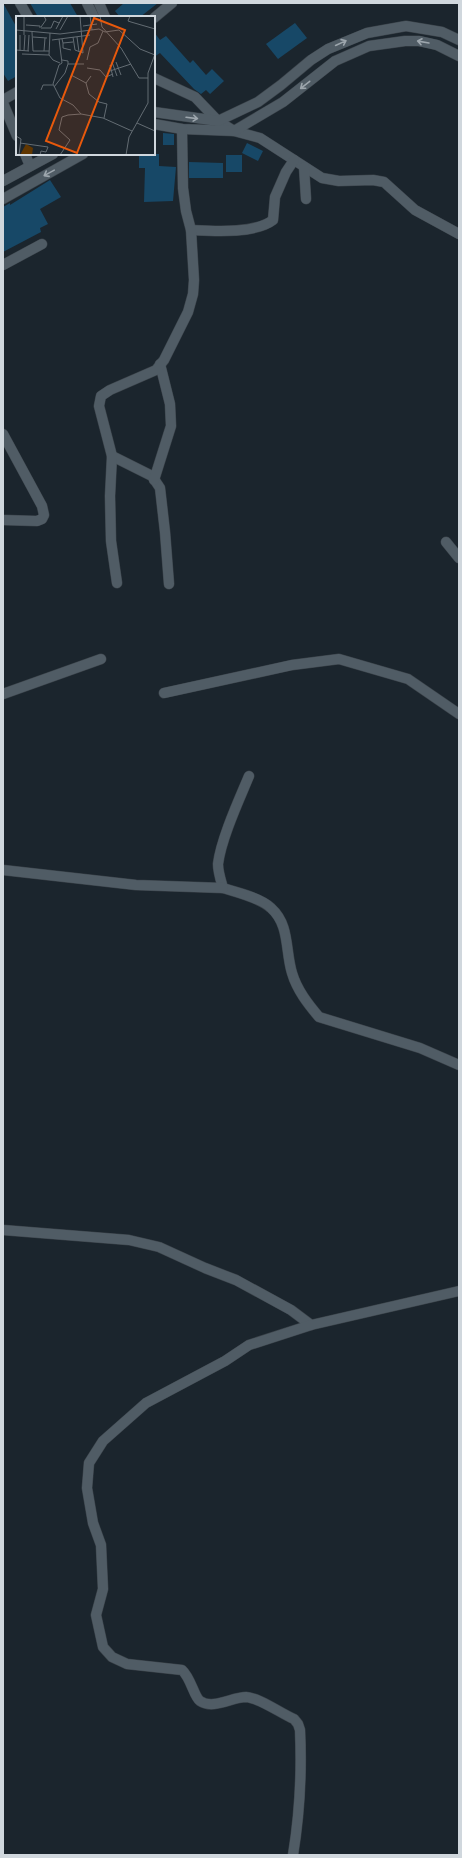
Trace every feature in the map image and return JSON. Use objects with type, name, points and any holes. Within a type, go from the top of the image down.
[{"type":"street","points":[[20,3],[27,16]]},
{"type":"street","points":[[87,3],[94,16]]},
{"type":"street","points":[[99,3],[105,16]]},
{"type":"street","points":[[155,17],[172,3]]},
{"type":"street","points":[[155,112],[218,121],[258,102],[311,60],[328,49],[367,33],[406,26],[442,32],[459,40]]},
{"type":"street","points":[[234,131],[283,102],[336,61],[369,46],[405,40],[419,41],[437,45],[459,56]]},
{"type":"street","points":[[155,78],[195,98],[218,121],[234,131]]},
{"type":"street","points":[[16,93],[3,101],[16,134]]},
{"type":"street","points":[[155,124],[182,129],[222,129],[234,131],[260,138],[322,178],[339,181],[373,180],[384,182],[415,210],[459,234]]},
{"type":"street","points":[[117,584],[111,541],[110,496],[112,456],[99,406],[101,396],[110,390],[156,370],[188,312],[193,294],[191,230],[186,211],[182,129]]},
{"type":"street","points":[[25,155],[30,166]]},
{"type":"street","points":[[3,181],[51,155]]},
{"type":"street","points":[[3,199],[81,155]]},
{"type":"street","points":[[191,230],[230,230],[268,224],[273,220],[275,197],[286,172],[294,160]]},
{"type":"street","points":[[304,166],[306,199]]},
{"type":"street","points":[[3,265],[42,244]]},
{"type":"street","points":[[154,480],[171,426],[170,404],[160,364]]},
{"type":"street","points":[[3,434],[42,506],[44,515],[42,519],[37,521],[3,520]]},
{"type":"street","points":[[112,456],[152,476],[160,488],[169,584]]},
{"type":"street","points":[[446,542],[459,558]]},
{"type":"street","points":[[3,694],[101,659]]},
{"type":"street","points":[[164,693],[292,665],[339,659],[408,679],[459,714]]},
{"type":"street","points":[[223,888],[218,865],[235,810],[249,776]]},
{"type":"street","points":[[3,870],[136,885],[223,888],[242,894],[270,906],[282,920],[293,975],[308,1005],[319,1017],[420,1048],[459,1065]]},
{"type":"street","points":[[3,1230],[129,1240],[159,1247],[236,1280],[291,1310],[311,1325]]},
{"type":"street","points":[[293,1855],[299,1819],[302,1775],[298,1724],[294,1719],[258,1700],[246,1697],[210,1704],[202,1703],[197,1699],[188,1678],[182,1670],[127,1664],[112,1657],[103,1647],[96,1615],[103,1589],[101,1545],[93,1523],[87,1488],[89,1463],[103,1441],[146,1403],[225,1361],[249,1345],[311,1325],[459,1291]]},
{"type":"building","points":[[3,3],[16,26],[16,77],[8,81],[3,73]]},
{"type":"building","points":[[30,3],[70,3],[77,16],[37,16]]},
{"type":"building","points":[[124,3],[158,3],[141,16],[119,16],[115,11]]},
{"type":"building","points":[[295,23],[307,38],[278,59],[266,44]]},
{"type":"building","points":[[155,33],[160,40],[166,36],[190,63],[193,60],[206,75],[212,69],[224,81],[210,94],[206,90],[201,94],[194,89],[160,53],[155,56]]},
{"type":"building","points":[[163,133],[174,134],[174,145],[163,145]]},
{"type":"building","points":[[247,143],[263,151],[258,161],[242,153]]},
{"type":"building","points":[[159,154],[159,166],[176,167],[173,201],[144,202],[145,168],[139,168],[139,156]]},
{"type":"building","points":[[226,155],[242,155],[242,172],[226,172]]},
{"type":"building","points":[[189,162],[223,163],[223,178],[189,178]]},
{"type":"building","points":[[50,180],[61,197],[40,209],[48,224],[40,228],[41,232],[3,252],[3,207],[10,203],[10,205]]}]
